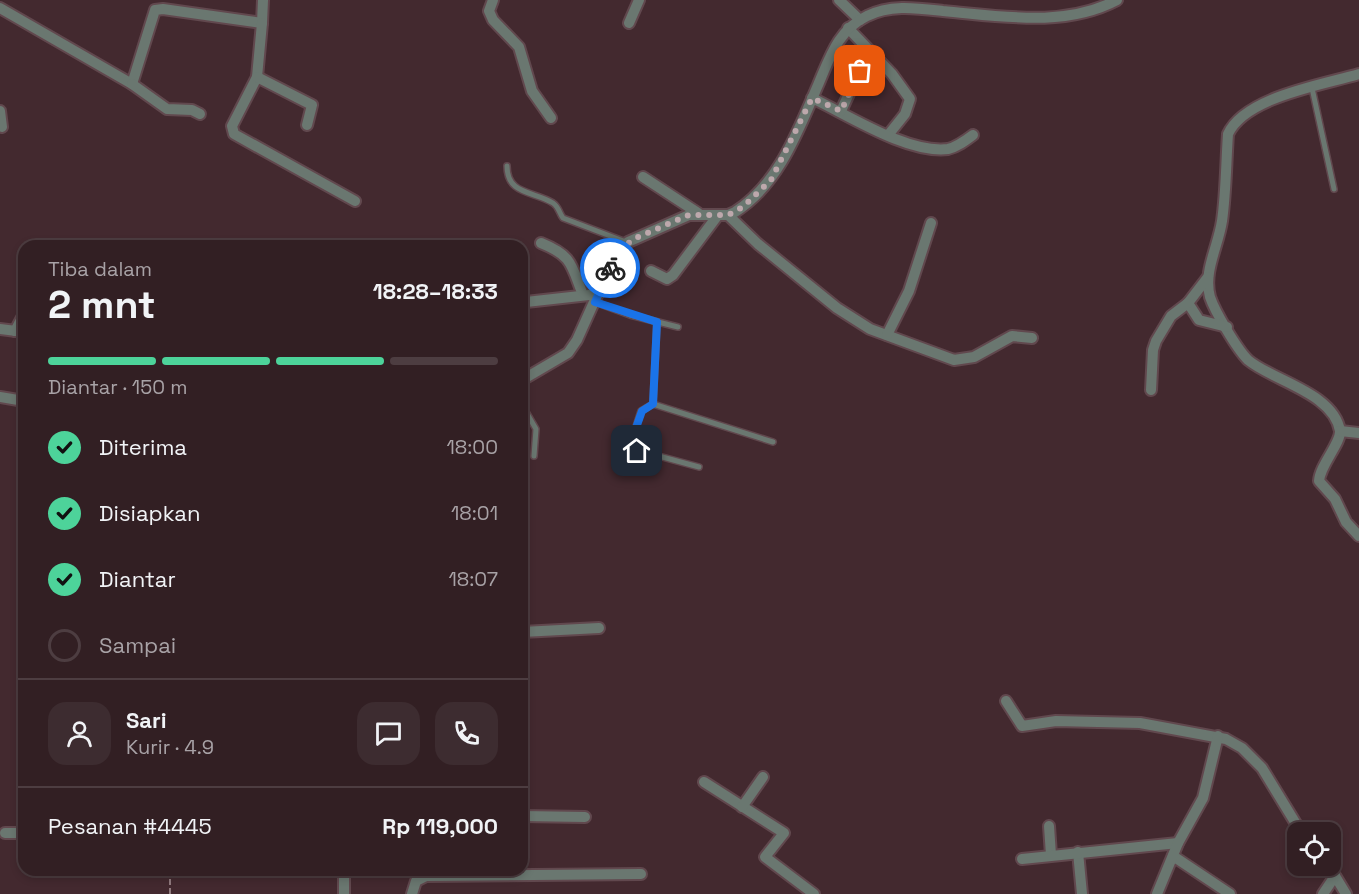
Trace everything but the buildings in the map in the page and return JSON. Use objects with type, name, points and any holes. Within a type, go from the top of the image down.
[{"type":"street","points":[[263,0],[257,77],[232,126],[234,134],[355,201]]},
{"type":"street","points":[[493,0],[489,11],[493,20],[519,47],[532,91],[551,118]]},
{"type":"street","points":[[629,23],[639,0]]},
{"type":"street","points":[[839,0],[860,20]]},
{"type":"street","points":[[528,376],[568,353],[578,340],[615,255],[628,242],[677,219],[698,213],[723,215],[743,207],[771,180],[836,44],[848,28],[860,20],[885,9],[909,8],[1040,19],[1084,13],[1117,0]]},
{"type":"street","points":[[0,8],[132,84],[167,109],[192,110],[200,114]]},
{"type":"street","points":[[132,84],[155,10],[163,9],[262,23]]},
{"type":"street","points":[[848,28],[897,80],[910,99],[905,114],[889,134]]},
{"type":"street","points":[[841,111],[869,51]]},
{"type":"street","points":[[1340,431],[1327,409],[1316,397],[1263,370],[1247,359],[1211,301],[1208,276],[1222,222],[1228,134],[1232,126],[1246,112],[1270,100],[1359,74]]},
{"type":"street","points":[[257,77],[312,105],[307,125]]},
{"type":"street","points":[[812,98],[913,146],[948,149],[973,135]]},
{"type":"street","points":[[0,111],[2,127]]},
{"type":"street","points":[[643,177],[698,213]]},
{"type":"street","points":[[651,271],[667,279],[674,275],[723,215]]},
{"type":"street","points":[[723,215],[837,308],[870,328],[887,335],[954,360],[974,357],[1012,336],[1032,338]]},
{"type":"street","points":[[887,335],[909,291],[932,223]]},
{"type":"street","points":[[541,243],[560,251],[566,257],[583,295]]},
{"type":"street","points":[[1151,390],[1153,350],[1156,340],[1171,316],[1188,303],[1208,276]]},
{"type":"street","points":[[528,302],[583,295],[597,298]]},
{"type":"street","points":[[1188,303],[1199,320],[1227,327]]},
{"type":"street","points":[[0,329],[18,332]]},
{"type":"street","points":[[0,397],[18,400]]},
{"type":"street","points":[[1340,431],[1359,433]]},
{"type":"street","points":[[1340,431],[1322,468],[1319,481],[1335,499],[1346,522],[1359,536]]},
{"type":"street","points":[[528,632],[598,628]]},
{"type":"street","points":[[1006,701],[1022,726],[1056,721],[1140,723],[1218,736],[1242,748],[1262,768],[1295,822]]},
{"type":"street","points":[[1157,894],[1178,843],[1203,798],[1218,736]]},
{"type":"street","points":[[742,807],[763,777]]},
{"type":"street","points":[[704,782],[784,833],[765,857],[814,894]]},
{"type":"street","points":[[528,816],[585,817]]},
{"type":"street","points":[[1049,826],[1051,855]]},
{"type":"street","points":[[5,833],[18,833]]},
{"type":"street","points":[[1022,859],[1178,843]]},
{"type":"street","points":[[1078,852],[1082,894]]},
{"type":"street","points":[[1173,856],[1230,894]]},
{"type":"street","points":[[528,873],[641,874]]},
{"type":"street","points":[[344,876],[344,894]]},
{"type":"street","points":[[412,894],[414,885],[420,878],[426,876]]},
{"type":"street","points":[[1323,894],[1335,876],[1347,894]]},
{"type":"lane","points":[[1312,88],[1334,189]]},
{"type":"lane","points":[[507,166],[507,176],[515,188],[550,201],[558,207],[563,218],[628,242]]},
{"type":"lane","points":[[597,298],[657,322],[678,327]]},
{"type":"lane","points":[[653,404],[657,322]]},
{"type":"lane","points":[[653,404],[773,442]]},
{"type":"lane","points":[[653,404],[642,411],[631,442],[633,449],[699,466]]},
{"type":"lane","points":[[528,415],[536,429],[534,456]]},
{"type":"path","points":[[170,876],[170,894]]},
{"type":"way so far","points":[[610,268],[615,255],[628,242],[677,219],[698,213],[728,215],[743,207],[771,180],[812,98],[841,111],[860,71]]},
{"type":"route","points":[[610,268],[595,302],[657,322],[653,404],[648,405],[642,411],[631,442],[633,449],[637,451]]}]
